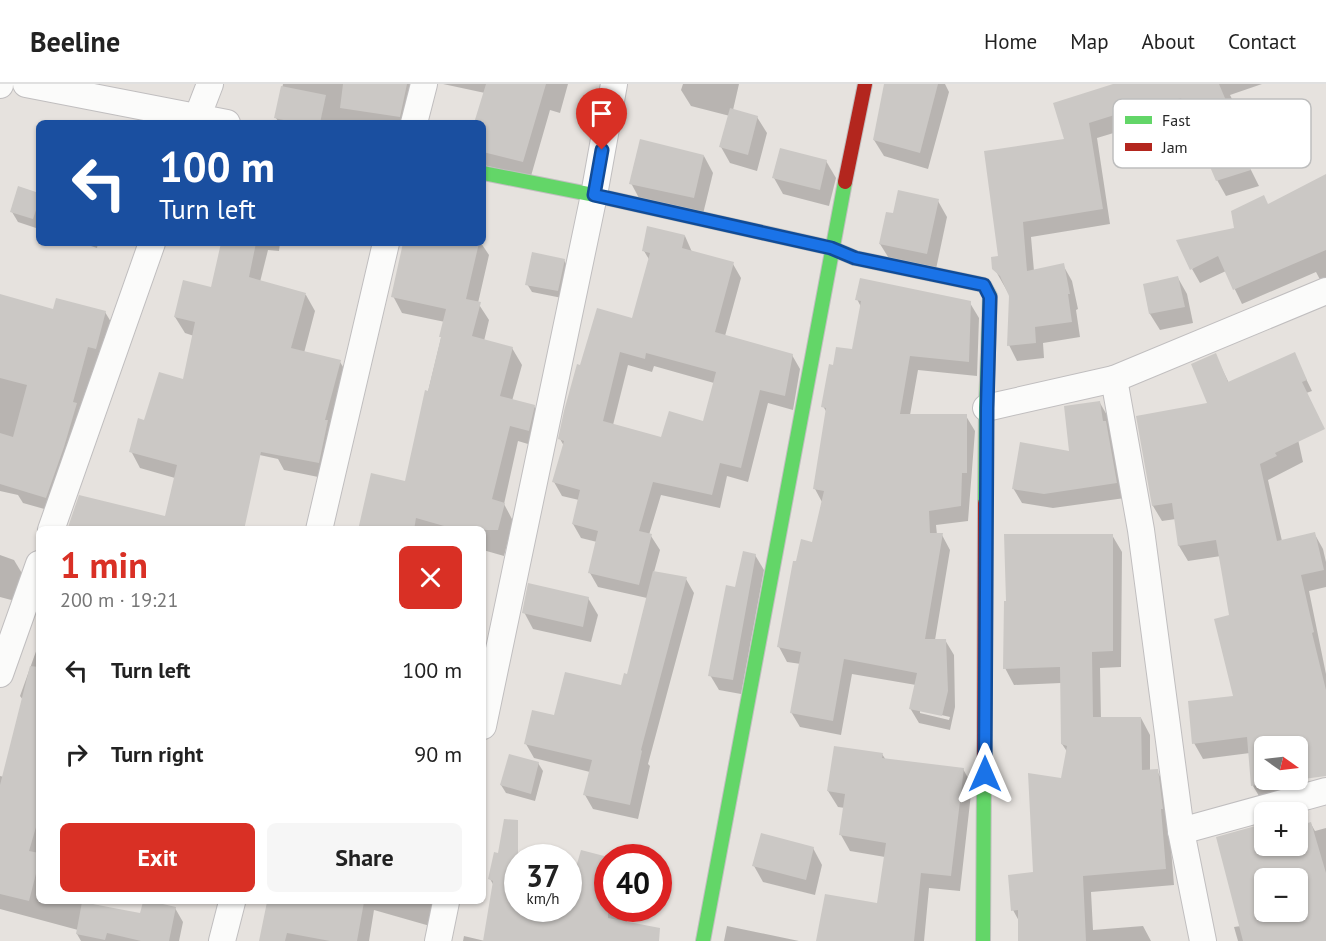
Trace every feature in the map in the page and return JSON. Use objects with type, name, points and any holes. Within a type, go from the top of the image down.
[{"type":"street","points":[[26,84],[196,120],[210,84]]},
{"type":"street","points":[[415,120],[424,84]]},
{"type":"street","points":[[486,712],[594,195],[614,84]]},
{"type":"street","points":[[703,941],[740,751],[831,248],[865,84]]},
{"type":"street","points":[[486,174],[594,195],[831,248],[855,258],[984,285],[990,297],[987,408],[984,941]]},
{"type":"street","points":[[52,526],[151,246]]},
{"type":"street","points":[[320,526],[385,246]]},
{"type":"street","points":[[987,408],[1114,379],[1326,291]]},
{"type":"street","points":[[1114,379],[1141,530],[1181,831],[1203,941]]},
{"type":"street","points":[[0,674],[36,572]]},
{"type":"street","points":[[1181,831],[1326,790]]},
{"type":"street","points":[[222,941],[231,904]]},
{"type":"street","points":[[438,941],[446,904]]},
{"type":"building","points":[[343,84],[407,84],[400,117],[340,108]]},
{"type":"building","points":[[486,84],[546,84],[523,162],[486,153],[486,120],[475,120]]},
{"type":"building","points":[[884,84],[938,84],[920,153],[873,140]]},
{"type":"building","points":[[1113,84],[1219,84],[1225,99],[1113,99],[1113,115],[1089,123],[1103,209],[1023,222],[1027,271],[1064,263],[1072,322],[1035,327],[1036,343],[1007,346],[1009,296],[1000,276],[992,269],[991,257],[998,256],[984,151],[1064,139],[1053,103]]},
{"type":"building","points":[[281,86],[326,95],[321,120],[274,118]]},
{"type":"building","points":[[730,108],[758,116],[748,155],[719,147]]},
{"type":"building","points":[[640,139],[704,155],[694,198],[629,184]]},
{"type":"building","points":[[780,148],[827,160],[820,190],[772,178]]},
{"type":"building","points":[[1211,168],[1250,168],[1251,170],[1216,181]]},
{"type":"building","points":[[1326,174],[1326,250],[1233,290],[1218,256],[1190,270],[1176,240],[1234,228],[1231,211],[1264,195],[1268,204]]},
{"type":"building","points":[[18,186],[36,192],[36,210],[33,219],[10,212]]},
{"type":"building","points":[[898,190],[939,199],[927,254],[879,244],[886,212],[893,213]]},
{"type":"building","points":[[647,226],[685,235],[682,248],[734,262],[715,332],[793,354],[785,396],[760,390],[741,468],[720,463],[712,495],[653,482],[639,531],[652,534],[639,585],[588,573],[598,531],[572,524],[580,490],[552,482],[564,441],[558,439],[564,411],[577,364],[580,365],[597,308],[632,318],[650,253],[642,251]],"holes":[[[620,352],[645,359],[646,353],[716,372],[703,421],[669,411],[661,437],[603,421]]]},
{"type":"building","points":[[220,246],[255,246],[249,277],[306,293],[291,348],[341,360],[325,420],[328,420],[319,463],[261,452],[245,526],[68,526],[79,495],[165,516],[177,465],[129,452],[138,418],[144,420],[159,372],[183,379],[195,322],[174,317],[183,280],[211,287]]},
{"type":"building","points":[[402,246],[478,246],[466,299],[481,302],[472,336],[513,347],[500,396],[535,405],[529,431],[510,426],[492,499],[505,503],[498,530],[486,530],[486,526],[444,526],[416,518],[415,526],[359,526],[371,473],[405,481],[446,309],[391,297]]},
{"type":"building","points":[[532,252],[565,259],[558,291],[525,285]]},
{"type":"building","points":[[1178,276],[1185,307],[1149,314],[1143,284]]},
{"type":"building","points":[[860,278],[971,301],[969,362],[910,356],[900,414],[967,414],[967,473],[962,473],[961,506],[929,511],[930,533],[943,533],[925,639],[946,639],[948,691],[942,716],[909,709],[917,673],[844,659],[833,721],[790,713],[801,652],[777,647],[793,561],[796,561],[801,539],[812,542],[824,491],[813,489],[826,408],[821,407],[829,364],[833,365],[836,347],[852,349],[861,301],[855,300]]},
{"type":"building","points":[[0,294],[53,309],[56,298],[106,311],[96,349],[88,347],[73,402],[77,403],[46,498],[0,484],[0,433],[13,437],[27,385],[0,378]]},
{"type":"building","points":[[1295,352],[1307,380],[1302,382],[1325,429],[1275,453],[1277,456],[1260,464],[1277,541],[1315,532],[1324,570],[1301,575],[1326,690],[1326,776],[1308,779],[1308,736],[1254,736],[1254,786],[1251,786],[1247,737],[1192,744],[1188,701],[1233,696],[1214,619],[1229,615],[1216,540],[1178,546],[1172,503],[1152,506],[1136,416],[1207,403],[1191,364],[1216,353],[1228,382]]},
{"type":"building","points":[[1100,401],[1103,421],[1106,421],[1117,483],[1044,494],[1012,489],[1020,442],[1069,451],[1064,406]]},
{"type":"building","points":[[1004,534],[1113,534],[1113,651],[1092,652],[1093,717],[1141,717],[1142,770],[1158,769],[1166,869],[1083,876],[1086,941],[1018,941],[1018,910],[1011,911],[1008,875],[1033,872],[1028,773],[1061,778],[1067,746],[1061,744],[1060,667],[1003,669],[1004,601],[1006,601]]},
{"type":"building","points":[[743,551],[756,554],[733,680],[708,676],[726,585],[735,587]]},
{"type":"building","points":[[653,571],[687,577],[641,750],[630,805],[583,795],[592,760],[524,744],[532,710],[554,715],[565,672],[621,685],[624,673],[627,674]]},
{"type":"building","points":[[528,583],[589,597],[583,627],[522,613]]},
{"type":"building","points":[[30,666],[36,667],[36,827],[29,851],[36,852],[36,874],[29,901],[0,894],[0,785]]},
{"type":"building","points":[[834,746],[883,753],[882,758],[964,768],[951,876],[921,873],[914,941],[816,941],[825,894],[877,903],[886,843],[839,835],[845,794],[827,791]]},
{"type":"building","points":[[509,754],[539,762],[531,794],[500,785]]},
{"type":"building","points":[[504,819],[518,820],[518,844],[504,844],[504,922],[582,922],[582,850],[594,853],[594,922],[629,922],[660,928],[659,941],[483,941],[493,881],[488,879],[494,852],[498,853]]},
{"type":"building","points":[[1311,822],[1326,873],[1326,941],[1243,941],[1216,837],[1254,826],[1254,856],[1308,856],[1308,823]]},
{"type":"building","points":[[761,833],[814,847],[806,880],[752,866]]},
{"type":"building","points":[[82,904],[140,913],[142,904],[163,904],[176,907],[169,941],[141,941],[107,933],[105,940],[76,934]]},
{"type":"building","points":[[267,904],[364,904],[357,941],[330,941],[287,933],[285,941],[259,941]]},
{"type":"traffic: fast","points":[[486,174],[594,195],[831,248],[855,258],[984,285],[990,296],[985,503]]},
{"type":"traffic: fast","points":[[703,941],[845,182]]},
{"type":"traffic: fast","points":[[983,941],[984,764]]},
{"type":"traffic: jam","points":[[845,182],[865,84]]},
{"type":"traffic: jam","points":[[984,764],[985,503]]},
{"type":"route","points":[[602,150],[594,195],[831,248],[855,258],[984,285],[988,289],[990,297],[987,408],[985,774]]}]
